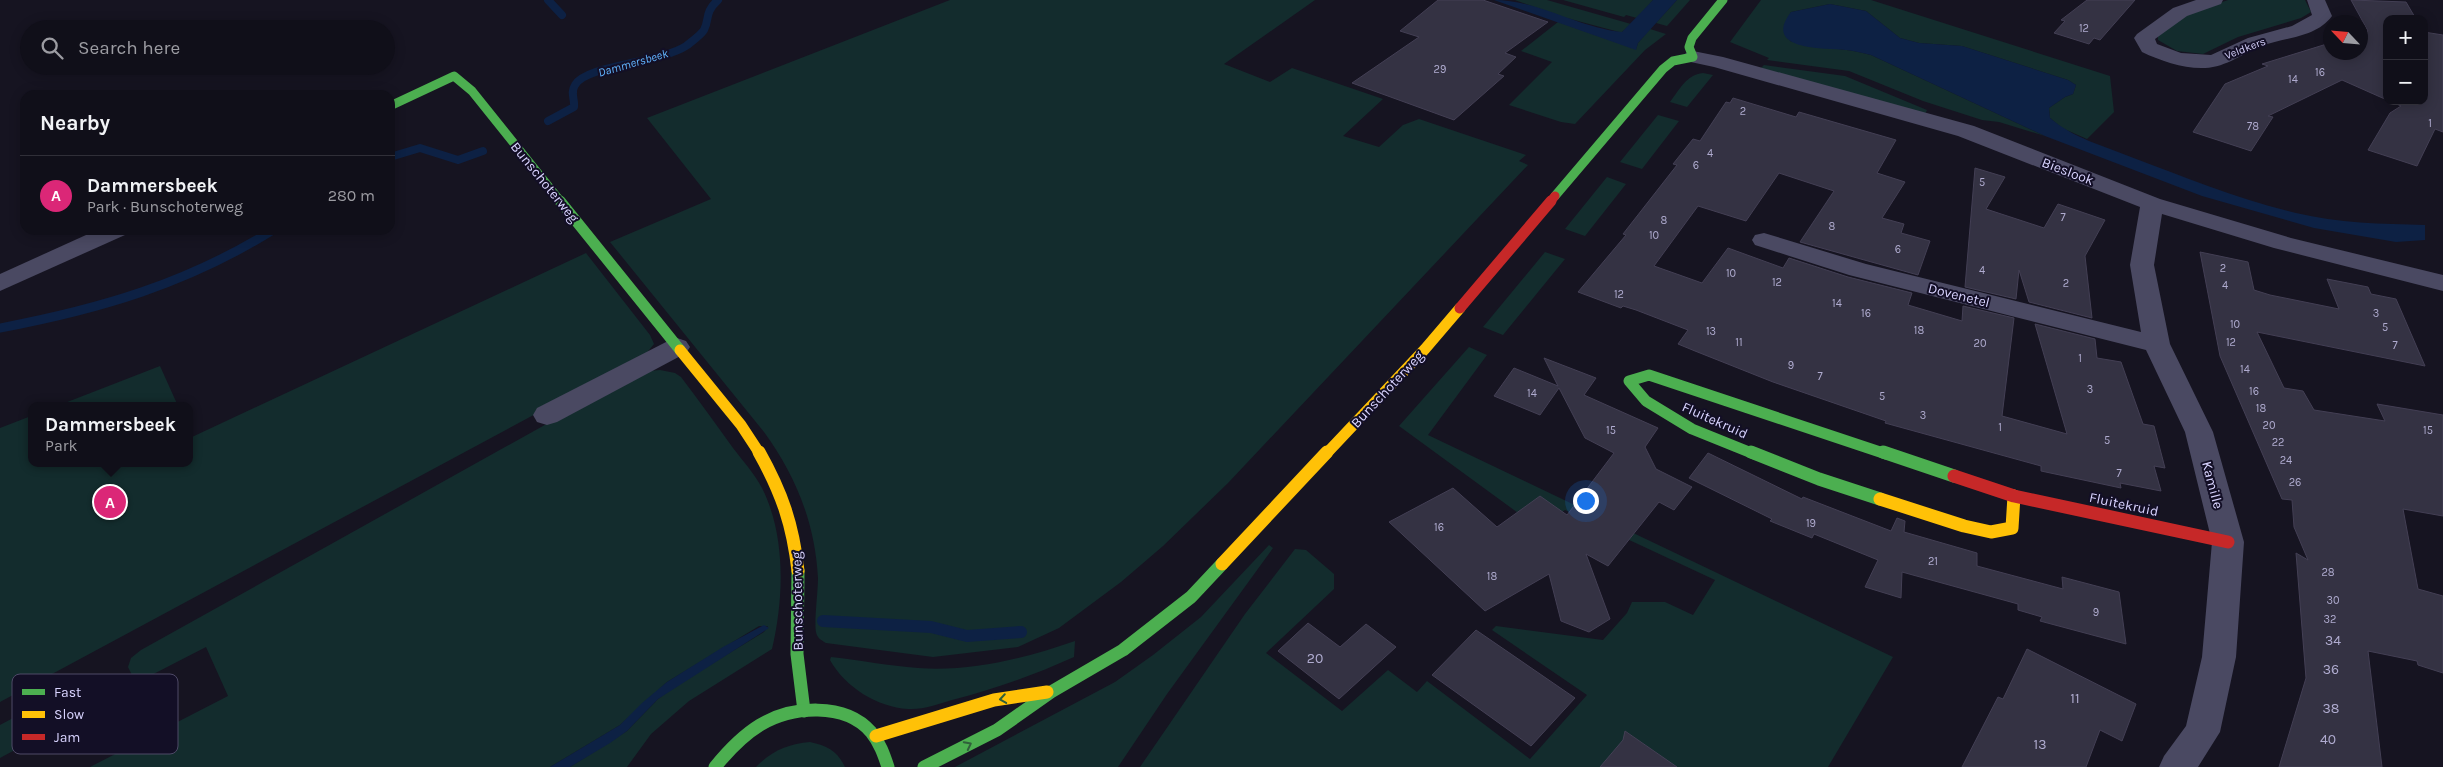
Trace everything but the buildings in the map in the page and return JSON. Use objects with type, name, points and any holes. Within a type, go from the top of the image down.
[{"type":"street","points":[[1693,57],[1689,48],[1692,38],[1724,0]]},
{"type":"street","name":"Veldkers","points":[[2214,0],[2180,12],[2144,38],[2149,48],[2180,59],[2212,62],[2256,42],[2281,36],[2316,23],[2322,16],[2316,0]]},
{"type":"street","name":"Bieslook","points":[[1693,57],[1716,60],[1966,131],[2152,204],[2283,243],[2443,283]]},
{"type":"street","name":"Bunschoterweg","points":[[924,767],[997,730],[1051,692],[1123,650],[1191,598],[1425,349],[1663,69],[1673,61],[1693,57]]},
{"type":"street","name":"Bunschoterweg","points":[[395,104],[454,76],[472,91],[749,435],[766,460],[784,495],[793,526],[798,558],[797,656],[804,711]]},
{"type":"street","name":"Kamille","points":[[2152,204],[2142,265],[2157,344],[2200,432],[2228,542],[2219,657],[2202,732],[2177,767]]},
{"type":"street","points":[[0,283],[106,235]]},
{"type":"street","name":"Dovenetel","points":[[1764,240],[1858,270],[2157,344]]},
{"type":"street","points":[[547,416],[677,347]]},
{"type":"street","name":"Fluitekruid","points":[[2014,496],[2012,528],[1991,532],[1964,526],[1819,479],[1692,429],[1646,401],[1629,381],[1649,375],[2014,496],[2228,542]]},
{"type":"street","name":"Bunschoterweg","points":[[876,736],[994,700],[1051,692]]},
{"type":"street","points":[[715,767],[731,746],[753,729],[778,717],[804,711],[833,711],[858,720],[876,736],[884,751],[888,767]]},
{"type":"green space","points":[[950,0],[1315,0],[1224,64],[1270,82],[1292,68],[1383,99],[1343,136],[1379,147],[1403,125],[1419,119],[1526,155],[1519,161],[1528,165],[1228,483],[1163,546],[1121,582],[1059,628],[1018,647],[933,657],[826,643],[818,637],[815,621],[818,578],[813,538],[802,501],[786,466],[764,432],[610,242],[711,199],[647,118]]},
{"type":"green space","points":[[1515,0],[1547,0],[1631,24],[1622,32],[1619,32],[1563,17]]},
{"type":"green space","points":[[1563,0],[1653,0],[1637,18],[1626,15],[1624,17]]},
{"type":"green space","points":[[1677,0],[1690,0],[1667,26],[1656,23]]},
{"type":"green space","points":[[1761,0],[1871,0],[2110,76],[2114,112],[2087,139],[2062,128],[2050,118],[2049,108],[2073,94],[2076,85],[2068,80],[1962,46],[1919,43],[1900,38],[1866,11],[1830,4],[1791,12],[1784,26],[1790,41],[1871,55],[2045,136],[1999,122],[1982,120],[1923,101],[1849,71],[1767,60],[1769,58],[1730,42]]},
{"type":"green space","points":[[2228,0],[2305,0],[2311,12],[2301,18],[2238,37],[2203,54],[2177,51],[2158,40],[2158,36],[2188,14]]},
{"type":"green space","points":[[1558,22],[1636,49],[1638,43],[1650,29],[1666,34],[1645,50],[1575,124],[1561,122],[1509,105],[1552,62],[1521,51]]},
{"type":"green space","points":[[1764,65],[1845,76],[1927,110],[1925,114],[1761,68]]},
{"type":"green space","points":[[1697,74],[1713,75],[1687,107],[1670,102],[1688,80]]},
{"type":"green space","points":[[1658,115],[1679,121],[1642,169],[1620,162]]},
{"type":"green space","points":[[1607,177],[1626,184],[1585,236],[1565,229]]},
{"type":"green space","points":[[1545,252],[1565,259],[1503,335],[1483,327]]},
{"type":"green space","points":[[586,253],[650,335],[654,344],[645,355],[52,674],[12,674],[12,696],[0,702],[0,428],[28,417],[28,467],[193,467],[193,437]]},
{"type":"green space","points":[[1469,347],[1487,355],[1428,435],[1893,657],[1828,767],[1140,767],[1245,614],[1295,549],[1306,550],[1334,574],[1334,589],[1266,653],[1342,711],[1388,670],[1417,692],[1427,681],[1530,759],[1587,695],[1492,630],[1496,626],[1603,640],[1627,613],[1632,602],[1665,602],[1693,615],[1715,580],[1565,510],[1540,529],[1399,426]]},
{"type":"green space","points":[[160,366],[176,402],[67,402]]},
{"type":"green space","points":[[660,370],[675,373],[681,377],[762,488],[770,507],[779,547],[781,567],[779,609],[772,649],[689,701],[651,734],[627,767],[570,767],[627,731],[658,699],[677,685],[764,632],[768,626],[759,626],[667,682],[620,725],[550,767],[90,767],[115,754],[178,754],[178,722],[228,696],[206,647],[154,674],[132,674],[128,667],[131,658],[141,650],[629,378],[649,371]]},
{"type":"green space","points":[[1269,545],[1273,548],[1167,694],[1118,767],[955,767],[1115,682],[1201,617]]},
{"type":"green space","points":[[1075,641],[1074,657],[1059,664],[984,691],[919,709],[896,707],[874,700],[863,694],[844,679],[830,660],[831,657],[907,667],[958,668],[1018,658]]},
{"type":"green space","points":[[12,719],[12,751],[0,758],[0,725]]},
{"type":"green space","points":[[810,742],[831,750],[839,757],[845,767],[756,767],[780,749],[794,744]]},
{"type":"water","points":[[1494,0],[1526,4],[1590,25],[1622,32],[1653,0],[1677,0],[1638,43],[1636,50]]},
{"type":"water","points":[[1830,4],[1866,11],[1900,38],[1919,43],[1962,46],[2068,80],[2076,85],[2073,94],[2049,108],[2050,118],[2069,131],[2100,145],[2192,180],[2275,208],[2344,221],[2425,225],[2425,240],[2396,242],[2314,228],[2202,196],[2045,136],[1871,55],[1850,50],[1800,45],[1790,41],[1784,34],[1784,25],[1791,12]]},
{"type":"water","points":[[764,625],[769,628],[658,699],[627,731],[610,743],[570,767],[550,767],[620,725],[667,682],[723,647]]},
{"type":"waterway","points":[[548,0],[562,15]]},
{"type":"waterway","name":"Dammersbeek","points":[[548,121],[574,107],[574,88],[582,78],[608,68],[674,52],[686,46],[704,30],[709,12],[718,0]]},
{"type":"waterway","name":"Dammersbeek","points":[[395,156],[420,148],[458,160],[483,151]]},
{"type":"waterway","name":"Dammersbeek","points":[[0,328],[73,312],[141,292],[175,280],[208,265],[264,235]]},
{"type":"waterway","points":[[823,621],[931,627],[967,636],[1021,632]]},
{"type":"traffic: fast","points":[[1555,196],[1663,69],[1673,61],[1693,57],[1689,47],[1692,38],[1723,0]]},
{"type":"traffic: fast","points":[[395,104],[454,76],[472,91],[680,350]]},
{"type":"traffic: fast","points":[[1880,499],[1819,479],[1692,429],[1646,401],[1629,381],[1649,375],[1954,476]]},
{"type":"traffic: fast","points":[[924,767],[997,730],[1051,692],[1123,650],[1191,597],[1222,564]]},
{"type":"traffic: fast","points":[[798,571],[797,654],[804,711]]},
{"type":"traffic: fast","points":[[715,767],[751,731],[766,722],[804,711],[823,711],[841,714],[857,721],[871,732],[882,747],[888,767]]},
{"type":"traffic: slow","points":[[1222,564],[1425,349],[1460,308]]},
{"type":"traffic: slow","points":[[680,350],[741,425],[774,479],[786,508],[795,538],[798,571]]},
{"type":"traffic: slow","points":[[1880,499],[1964,526],[1991,532],[2012,528],[2014,496]]},
{"type":"traffic: slow","points":[[876,736],[994,700],[1047,692]]},
{"type":"traffic: jam","points":[[1460,308],[1555,196]]},
{"type":"traffic: jam","points":[[1954,476],[2014,496],[2228,542]]},
{"type":"place","name":"Dammersbeek","points":[[110,502]]}]
